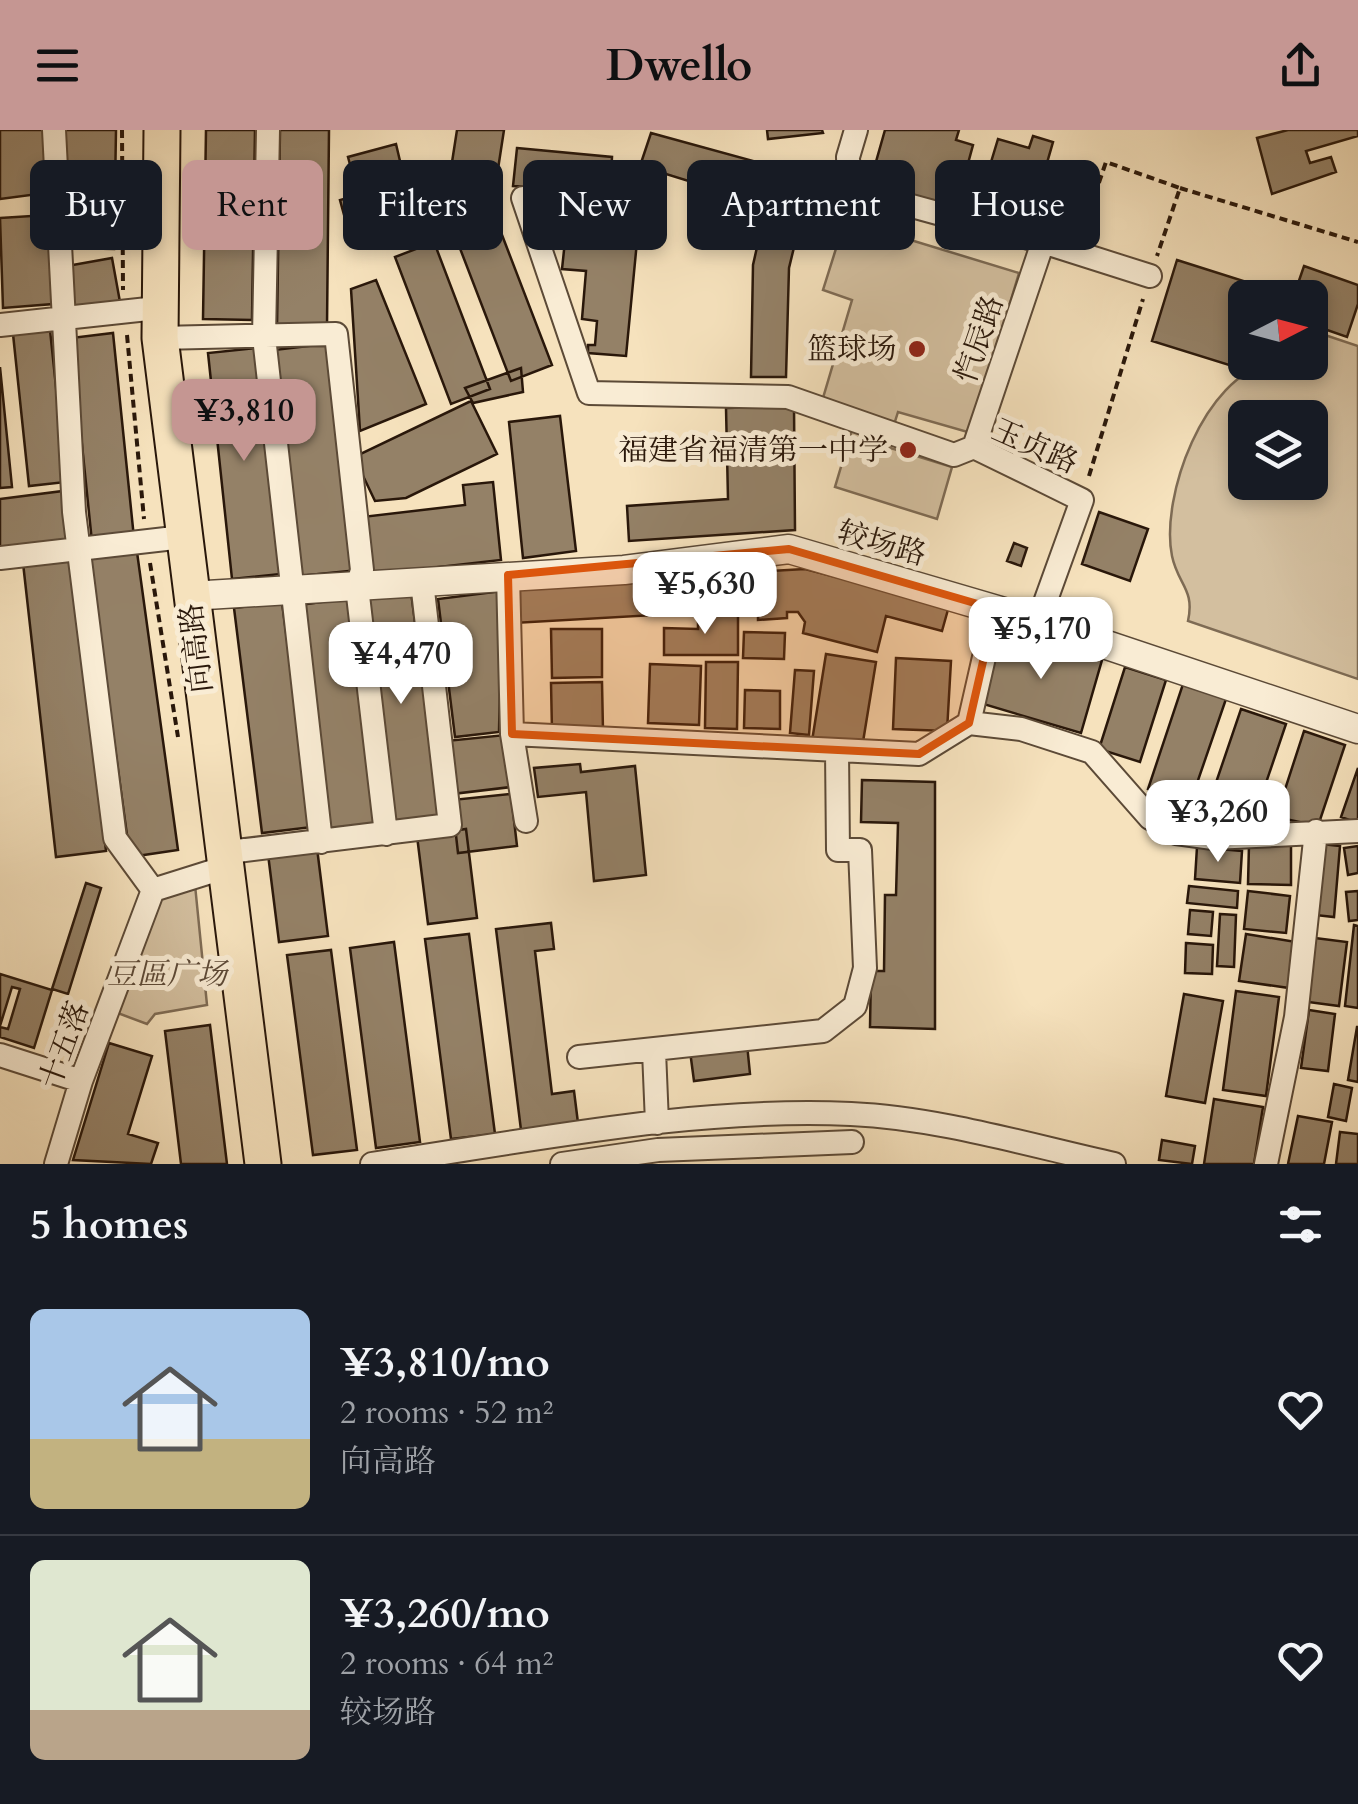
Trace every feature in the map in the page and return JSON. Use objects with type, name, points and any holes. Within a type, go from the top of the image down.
[{"type":"main road","name":"向高路","points":[[162,130],[166,328],[190,596],[230,857],[285,1164]]},
{"type":"main road","name":"向高路","points":[[184,130],[166,328],[263,1164]]},
{"type":"street","points":[[54,130],[61,318],[78,549],[115,838],[152,890],[230,857],[450,825],[422,582]]},
{"type":"street","points":[[268,130],[264,337],[321,842]]},
{"type":"street","points":[[856,130],[847,170],[849,186],[935,212]]},
{"type":"street","name":"玉贞路","points":[[541,250],[589,393],[788,397],[964,451],[1082,500],[1038,622]]},
{"type":"street","name":"忾辰路","points":[[964,451],[1040,250]]},
{"type":"street","points":[[1069,250],[1150,276]]},
{"type":"street","points":[[0,324],[61,318],[264,337],[336,334],[362,570],[357,586],[386,834]]},
{"type":"street","points":[[0,558],[183,537]]},
{"type":"street","name":"较场路","points":[[190,596],[624,570],[789,549],[1038,622],[1358,729]]},
{"type":"street","points":[[508,574],[512,734],[526,821]]},
{"type":"street","points":[[969,724],[995,609]]},
{"type":"street","points":[[512,734],[920,754],[969,724],[1020,729],[1092,752],[1150,818],[1176,833],[1212,838],[1316,830],[1358,832]]},
{"type":"street","points":[[579,1057],[823,1031],[855,1006],[865,968],[860,850],[838,850],[837,752]]},
{"type":"street","points":[[1266,1164],[1296,1017],[1316,830]]},
{"type":"street","name":"十五落","points":[[56,1164],[81,1081],[152,890]]},
{"type":"street","points":[[654,1051],[657,1123]]},
{"type":"street","points":[[0,1055],[81,1081]]},
{"type":"street","points":[[562,1164],[658,1150],[843,1153],[844,1114]]},
{"type":"street","points":[[372,1164],[657,1123],[844,1114],[952,1128],[1114,1164]]},
{"type":"path","points":[[1075,252],[1106,162],[1358,242]]},
{"type":"path","points":[[1082,500],[1180,188]]},
{"type":"highlighted area","points":[[789,549],[995,609],[969,723],[919,754],[512,734],[508,575]]},
{"type":"green space","name":"篮球场","points":[[915,241],[1019,273],[971,433],[898,412],[887,447],[952,467],[937,519],[835,487],[858,410],[823,398],[852,300],[823,290],[836,250],[915,250]]},
{"type":"green space","points":[[1328,336],[1358,346],[1358,679],[1188,621],[1188,594],[1172,556],[1173,503],[1192,442],[1226,390],[1238,380],[1328,380]]},
{"type":"green space","name":"豆區广场","points":[[195,885],[207,1005],[155,1014],[147,1024],[115,1012],[159,894]]},
{"type":"building","points":[[0,130],[44,130],[45,160],[30,160],[30,195],[0,199]]},
{"type":"building","points":[[65,130],[116,130],[115,160],[65,160]]},
{"type":"building","points":[[206,130],[255,130],[255,160],[206,160]]},
{"type":"building","points":[[280,130],[329,130],[327,326],[277,325],[278,250],[323,250],[323,160],[280,160]]},
{"type":"building","points":[[457,130],[504,130],[499,160],[452,160]]},
{"type":"building","points":[[767,130],[822,130],[823,133],[768,139]]},
{"type":"building","points":[[885,130],[959,130],[956,140],[973,145],[969,160],[935,160],[935,217],[915,211],[915,160],[876,160]]},
{"type":"building","points":[[1288,130],[1358,130],[1358,136],[1306,151],[1310,163],[1331,157],[1336,172],[1272,194],[1257,138]]},
{"type":"building","points":[[651,133],[749,160],[687,160],[687,181],[667,174],[667,160],[642,160]]},
{"type":"building","points":[[1033,136],[1053,142],[1048,160],[992,160],[998,139],[1029,148]]},
{"type":"building","points":[[396,144],[400,160],[349,160],[348,157]]},
{"type":"building","points":[[517,148],[612,157],[523,160],[523,187],[513,186]]},
{"type":"building","points":[[30,216],[30,250],[49,250],[53,304],[3,308],[0,218]]},
{"type":"building","points":[[503,238],[552,365],[511,381],[461,250],[503,250]]},
{"type":"building","points":[[204,250],[253,250],[252,320],[203,319]]},
{"type":"building","points":[[413,250],[437,250],[490,389],[451,404],[395,257]]},
{"type":"building","points":[[564,250],[636,250],[626,356],[588,353],[588,345],[595,345],[597,321],[582,319],[586,271],[562,269]]},
{"type":"building","points":[[756,250],[793,250],[789,268],[786,377],[751,377]]},
{"type":"building","points":[[112,258],[120,302],[74,310],[67,266]]},
{"type":"building","points":[[1177,260],[1240,280],[1228,280],[1228,365],[1152,341]]},
{"type":"building","points":[[1304,266],[1358,285],[1358,304],[1347,337],[1328,330],[1328,280],[1299,280]]},
{"type":"building","points":[[376,280],[426,404],[360,431],[351,289]]},
{"type":"building","points":[[50,330],[66,482],[29,486],[13,334]]},
{"type":"building","points":[[113,333],[134,538],[92,542],[71,338]]},
{"type":"building","points":[[334,343],[359,570],[299,576],[274,350]]},
{"type":"building","points":[[257,348],[281,574],[232,579],[208,353]]},
{"type":"building","points":[[0,367],[12,487],[0,488]]},
{"type":"building","points":[[521,368],[523,392],[473,403],[465,388]]},
{"type":"building","points":[[471,401],[497,454],[406,498],[375,501],[354,457]]},
{"type":"building","points":[[794,406],[795,530],[629,541],[627,506],[728,499],[726,408]]},
{"type":"building","points":[[560,416],[576,551],[523,558],[509,422]]},
{"type":"building","points":[[493,482],[501,560],[368,575],[362,517],[465,505],[463,485]]},
{"type":"building","points":[[63,491],[69,541],[0,549],[0,499]]},
{"type":"building","points":[[1099,512],[1148,529],[1130,581],[1082,564]]},
{"type":"building","points":[[1014,543],[1027,548],[1021,566],[1007,561]]},
{"type":"building","points":[[137,552],[178,850],[130,857],[89,559]]},
{"type":"building","points":[[73,557],[106,851],[56,857],[23,563]]},
{"type":"building","points":[[805,569],[949,606],[942,631],[886,616],[877,652],[803,633],[805,622],[798,612],[787,612],[787,618],[758,620],[758,613],[742,614],[742,610],[514,623],[511,586]]},
{"type":"building","points":[[502,591],[499,732],[455,737],[438,599]]},
{"type":"building","points":[[411,592],[441,816],[392,823],[362,598]]},
{"type":"building","points":[[349,598],[380,823],[331,830],[300,605]]},
{"type":"building","points":[[282,602],[312,827],[262,833],[234,608]]},
{"type":"building","points":[[698,615],[738,615],[738,655],[664,655],[664,628],[698,629]]},
{"type":"building","points":[[551,629],[602,629],[602,677],[552,678]]},
{"type":"building","points":[[1001,630],[1102,660],[1081,733],[980,703]]},
{"type":"building","points":[[744,632],[785,633],[784,659],[743,658]]},
{"type":"building","points":[[826,654],[876,662],[862,748],[812,741]]},
{"type":"building","points":[[896,658],[951,661],[947,731],[893,729]]},
{"type":"building","points":[[706,662],[738,662],[737,729],[705,728]]},
{"type":"building","points":[[650,664],[701,666],[699,725],[648,723]]},
{"type":"building","points":[[1125,667],[1166,680],[1140,762],[1099,749]]},
{"type":"building","points":[[795,670],[814,671],[809,735],[790,733]]},
{"type":"building","points":[[602,682],[603,730],[552,731],[551,683]]},
{"type":"building","points":[[1183,684],[1226,699],[1184,821],[1155,811],[1161,794],[1148,789]]},
{"type":"building","points":[[745,690],[780,691],[780,729],[744,728]]},
{"type":"building","points":[[1241,709],[1286,724],[1250,830],[1205,815]]},
{"type":"building","points":[[1304,731],[1345,745],[1318,826],[1276,817]]},
{"type":"building","points":[[505,735],[511,787],[452,794],[446,741]]},
{"type":"building","points":[[580,764],[581,772],[635,766],[646,875],[594,881],[586,792],[538,797],[534,768]]},
{"type":"building","points":[[1358,768],[1358,823],[1341,817]]},
{"type":"building","points":[[862,780],[935,782],[935,1029],[870,1027],[871,971],[884,971],[885,895],[896,895],[898,823],[861,822]]},
{"type":"building","points":[[511,794],[517,846],[458,853],[452,800]]},
{"type":"building","points":[[466,829],[477,918],[428,924],[417,836]]},
{"type":"building","points":[[1321,844],[1340,846],[1334,917],[1315,915]]},
{"type":"building","points":[[1249,845],[1291,845],[1291,885],[1248,884]]},
{"type":"building","points":[[1358,846],[1358,873],[1348,875],[1344,848]]},
{"type":"building","points":[[1197,847],[1242,851],[1240,883],[1195,879]]},
{"type":"building","points":[[317,848],[328,936],[279,942],[268,854]]},
{"type":"building","points":[[86,883],[101,888],[68,994],[52,989]]},
{"type":"building","points":[[1189,886],[1238,891],[1237,908],[1187,903]]},
{"type":"building","points":[[1248,891],[1290,896],[1286,933],[1244,929]]},
{"type":"building","points":[[1358,891],[1358,920],[1349,921],[1346,892]]},
{"type":"building","points":[[1190,910],[1213,912],[1211,936],[1188,934]]},
{"type":"building","points":[[1220,914],[1236,915],[1234,967],[1217,966]]},
{"type":"building","points":[[551,923],[554,949],[535,951],[552,1094],[574,1091],[578,1123],[521,1130],[496,929]]},
{"type":"building","points":[[1354,925],[1358,926],[1358,1008],[1345,1006]]},
{"type":"building","points":[[469,934],[495,1134],[451,1139],[425,939]]},
{"type":"building","points":[[1246,934],[1296,942],[1289,988],[1239,981]]},
{"type":"building","points":[[1315,938],[1347,942],[1339,1006],[1308,1002]]},
{"type":"building","points":[[394,942],[420,1142],[376,1148],[350,948]]},
{"type":"building","points":[[1186,943],[1213,945],[1212,974],[1185,973]]},
{"type":"building","points":[[331,950],[357,1150],[313,1155],[287,955]]},
{"type":"building","points":[[0,974],[52,990],[34,1048],[0,1037],[0,1027],[8,1029],[20,989],[12,987],[0,1026]]},
{"type":"building","points":[[1236,991],[1279,997],[1266,1096],[1223,1090]]},
{"type":"building","points":[[1184,994],[1223,1001],[1205,1103],[1166,1096]]},
{"type":"building","points":[[1309,1010],[1335,1014],[1328,1071],[1301,1068]]},
{"type":"building","points":[[210,1025],[227,1164],[181,1164],[165,1031]]},
{"type":"building","points":[[1358,1027],[1358,1082],[1348,1080]]},
{"type":"building","points":[[109,1043],[152,1056],[128,1134],[158,1143],[151,1164],[73,1160]]},
{"type":"building","points":[[747,1044],[750,1074],[694,1081],[690,1051]]},
{"type":"building","points":[[1334,1084],[1352,1088],[1346,1121],[1328,1117]]},
{"type":"building","points":[[1214,1099],[1263,1107],[1254,1164],[1204,1164]]},
{"type":"building","points":[[1298,1116],[1332,1122],[1324,1164],[1288,1164]]},
{"type":"building","points":[[1340,1132],[1358,1134],[1358,1164],[1336,1164]]},
{"type":"building","points":[[1162,1140],[1195,1146],[1192,1164],[1159,1160]]},
{"type":"place","name":"篮球场","points":[[917,349]]},
{"type":"place","name":"福建省福清第一中学","points":[[908,450]]}]
